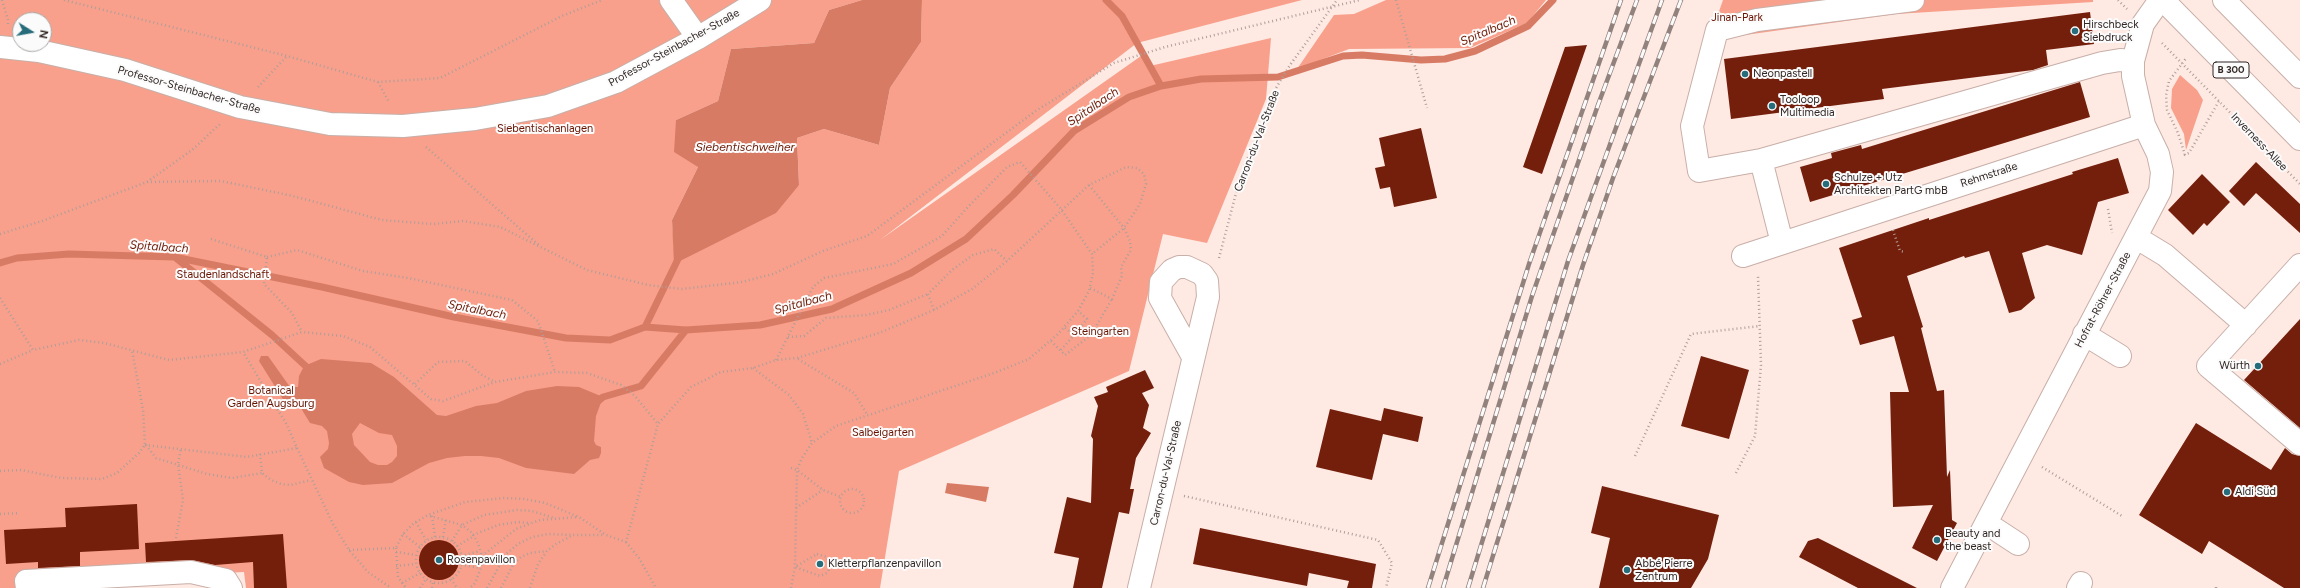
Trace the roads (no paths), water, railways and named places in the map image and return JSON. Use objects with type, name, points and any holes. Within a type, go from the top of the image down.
[{"type":"street","points":[[671,0],[698,38]]},
{"type":"street","name":"Professor-Steinbacher-Straße","points":[[0,47],[39,52],[125,70],[240,107],[330,124],[403,126],[475,119],[548,106],[616,82],[698,38],[760,0]]},
{"type":"street","points":[[1913,0],[1757,20],[1717,30],[1692,126],[1699,171],[1761,160],[2102,62],[2120,60],[2133,61]]},
{"type":"street","name":"Hofrat-Röhrer-Straße","points":[[1952,588],[2084,334],[2156,201],[2162,181],[2158,154],[2144,125],[2137,101],[2133,76],[2133,61],[2143,24],[2161,0]]},
{"type":"street","name":"B 300","points":[[2161,0],[2300,139]]},
{"type":"street","points":[[2224,0],[2300,77]]},
{"type":"street","name":"Rehmstraße","points":[[1750,253],[2144,125]]},
{"type":"street","points":[[1761,160],[1782,243]]},
{"type":"street","points":[[2137,238],[2165,255],[2246,325]]},
{"type":"street","points":[[2300,265],[2208,366],[2300,444]]},
{"type":"street","points":[[2084,334],[2120,356]]},
{"type":"street","name":"Carron-du-Val-Straße","points":[[1139,588],[1193,357]]},
{"type":"street","points":[[1986,523],[2018,544]]},
{"type":"street","points":[[27,588],[26,581],[108,582],[191,572],[226,580],[231,588]]},
{"type":"water","name":"Siebentischweiher","points":[[862,0],[922,0],[921,42],[890,88],[879,145],[824,129],[797,138],[799,185],[776,213],[674,264],[672,220],[698,167],[674,152],[676,120],[718,101],[731,49],[814,43],[829,10]]},
{"type":"water","points":[[261,356],[268,356],[290,387],[298,387],[299,376],[304,366],[321,359],[371,363],[394,377],[437,415],[446,416],[476,406],[497,403],[526,391],[557,386],[579,387],[603,397],[596,416],[594,441],[596,445],[601,447],[601,453],[599,458],[590,460],[574,474],[526,468],[499,458],[465,456],[447,458],[429,463],[392,483],[363,485],[349,482],[324,468],[320,457],[328,449],[329,443],[327,431],[322,426],[310,423],[299,405],[284,401],[259,361]],"holes":[[[360,423],[379,433],[392,435],[397,446],[397,456],[387,465],[378,465],[370,462],[354,445],[352,434]]]},
{"type":"water","points":[[947,483],[989,487],[986,502],[945,493]]},
{"type":"waterway","points":[[1106,0],[1122,16],[1161,86]]},
{"type":"waterway","name":"Spitalbach","points":[[0,263],[17,258],[69,254],[174,257],[322,287],[454,317],[566,338],[610,340],[645,327],[686,330],[760,325],[832,309],[911,273],[966,239],[1013,195],[1074,131],[1129,97],[1161,86],[1201,79],[1278,77],[1343,56],[1362,55],[1421,60],[1445,59],[1475,51],[1528,26],[1553,0]]},
{"type":"waterway","points":[[645,327],[679,257]]},
{"type":"waterway","points":[[176,258],[272,335],[312,372]]},
{"type":"waterway","points":[[597,402],[603,397],[641,386],[686,330]]},
{"type":"railway","points":[[1428,588],[1529,264],[1621,0]]},
{"type":"railway","points":[[1443,588],[1532,296],[1598,105],[1637,0]]},
{"type":"railway","points":[[1468,588],[1568,261],[1662,0]]},
{"type":"railway","points":[[1483,588],[1583,265],[1613,178],[1681,0]]},
{"type":"place","name":"Hirschbeck Siebdruck","points":[[2075,31]]},
{"type":"place","name":"Neonpastell","points":[[1745,74]]},
{"type":"place","name":"Tooloop Multimedia","points":[[1772,106]]},
{"type":"place","name":"Schulze + Utz Architekten PartG mbB","points":[[1826,184]]},
{"type":"place","name":"Würth","points":[[2258,366]]},
{"type":"place","name":"Aldi Süd","points":[[2227,492]]},
{"type":"place","name":"Beauty and the beast","points":[[1937,540]]},
{"type":"place","name":"Rosenpavillon","points":[[439,560]]},
{"type":"place","name":"Kletterpflanzenpavillon","points":[[820,564]]},
{"type":"place","name":"Abbé Pierre Zentrum","points":[[1627,570]]},
{"type":"park label","name":"Jinan-Park","points":[[1737,18]]},
{"type":"park label","name":"Siebentischanlagen","points":[[545,129]]},
{"type":"park label","name":"Staudenlandschaft","points":[[223,275]]},
{"type":"park label","name":"Steingarten","points":[[1100,332]]},
{"type":"park label","name":"Botanical Garden Augsburg","points":[[271,397]]},
{"type":"park label","name":"Salbeigarten","points":[[883,433]]}]
